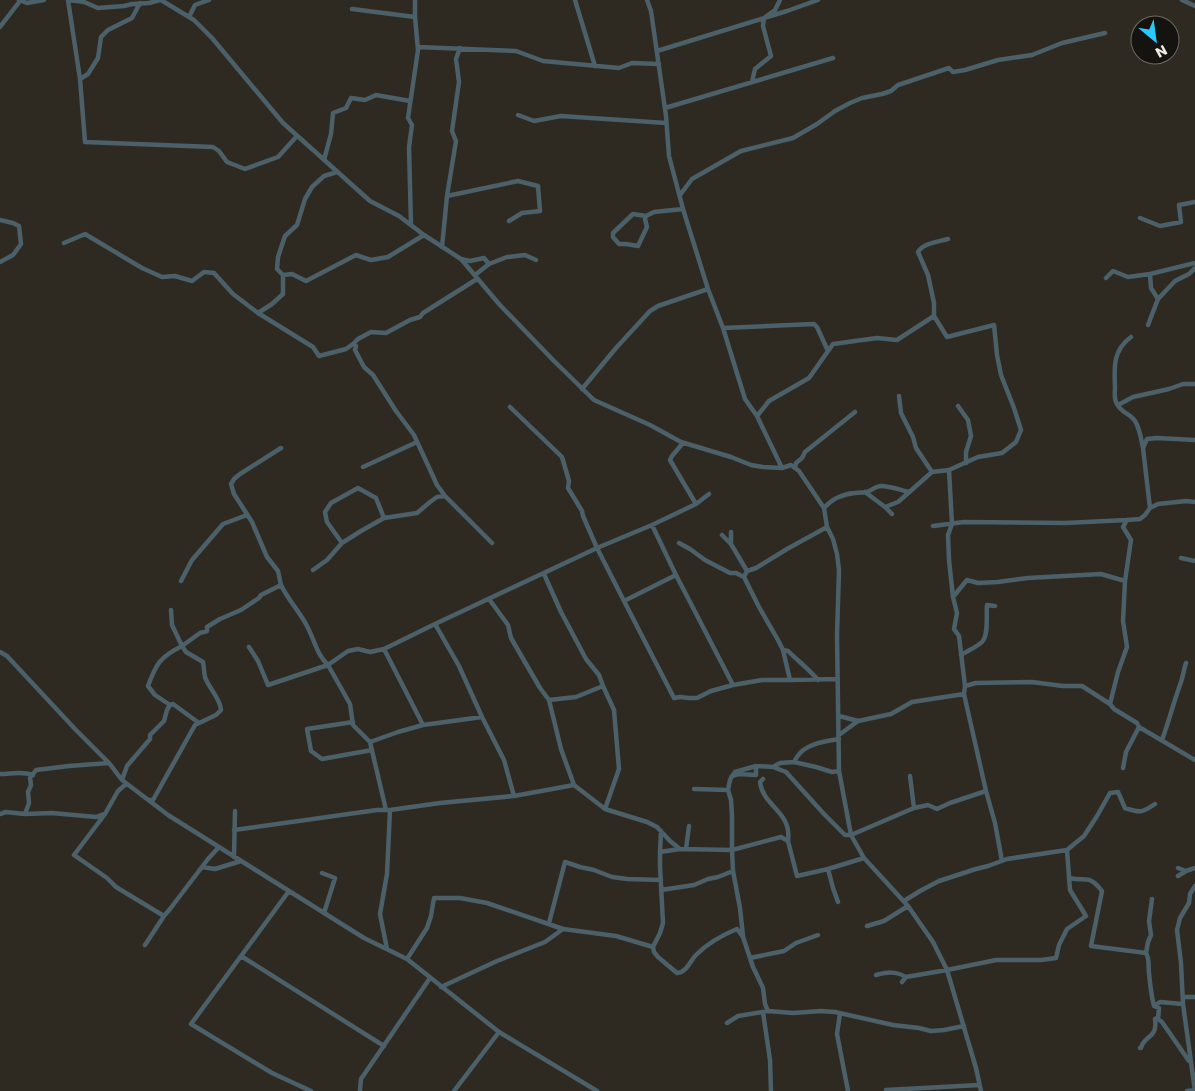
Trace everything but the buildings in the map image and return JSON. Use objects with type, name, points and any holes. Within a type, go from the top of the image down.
[{"type":"street","points":[[0,27],[19,0],[27,3],[44,0]]},
{"type":"street","points":[[297,136],[278,156],[245,169],[227,162],[213,147],[85,142],[80,79],[68,0],[86,1],[98,8],[163,1],[194,20],[212,38],[283,123],[370,201],[399,216],[461,259],[499,304],[594,400],[683,442],[751,465],[782,468],[791,465],[799,471],[824,508],[827,527],[837,554],[839,570],[837,635],[839,772],[851,835],[864,858],[904,901],[933,942],[947,970],[976,1068],[980,1091]]},
{"type":"street","points":[[95,0],[98,8]]},
{"type":"street","points":[[189,17],[195,5],[209,0]]},
{"type":"street","points":[[411,225],[409,147],[412,125],[408,118],[418,46],[415,0]]},
{"type":"street","points":[[575,0],[595,66]]},
{"type":"street","points":[[647,0],[651,11],[657,51],[669,156],[683,209],[745,399],[757,416],[782,468]]},
{"type":"street","points":[[752,82],[755,69],[771,56],[763,26],[764,18],[776,10],[780,0]]},
{"type":"street","points":[[657,51],[818,0]]},
{"type":"street","points":[[1182,0],[1195,6]]},
{"type":"street","points":[[80,79],[88,74],[98,58],[101,37],[108,30],[132,18],[140,3]]},
{"type":"street","points":[[352,9],[415,17]]},
{"type":"street","points":[[680,195],[692,179],[741,151],[793,138],[835,111],[862,98],[882,94],[898,85],[949,68],[953,72],[998,60],[1032,55],[1062,43],[1105,33]]},
{"type":"street","points":[[418,46],[516,51],[543,61],[619,68],[632,63],[658,64]]},
{"type":"street","points":[[442,247],[447,196],[456,141],[452,131],[459,82],[456,59],[460,48]]},
{"type":"street","points":[[665,108],[832,58]]},
{"type":"street","points":[[324,160],[331,134],[334,112],[346,108],[351,98],[365,100],[376,95],[410,101]]},
{"type":"street","points":[[518,115],[534,121],[561,116],[666,122]]},
{"type":"street","points":[[258,313],[283,294],[283,275],[277,269],[278,257],[285,236],[297,225],[306,198],[312,187],[324,176],[337,172]]},
{"type":"street","points":[[447,196],[518,181],[538,186],[540,211],[522,213],[509,220]]},
{"type":"street","points":[[1140,218],[1160,226],[1181,222],[1179,205],[1195,202]]},
{"type":"street","points":[[646,216],[647,227],[638,246],[619,244],[613,237],[613,233],[633,214],[646,216],[654,212],[683,209]]},
{"type":"street","points":[[0,220],[19,226],[21,244],[13,255],[0,262]]},
{"type":"street","points":[[64,243],[85,234],[142,268],[162,277],[175,276],[192,281],[204,272],[214,273],[233,294],[258,313],[313,347],[319,356],[346,348],[370,332],[386,334],[410,320],[420,317],[423,313],[476,277],[489,264],[507,257],[525,255],[536,260]]},
{"type":"street","points":[[283,275],[292,274],[306,282],[356,255],[371,260],[388,257],[424,235]]},
{"type":"street","points":[[886,508],[898,502],[932,472],[948,470],[978,457],[1002,453],[1016,442],[1021,430],[1001,375],[994,325],[947,337],[934,316],[934,303],[928,275],[918,252],[920,248],[926,245],[948,239]]},
{"type":"street","points":[[461,259],[470,261],[484,258],[489,264]]},
{"type":"street","points":[[1106,278],[1113,271],[1128,277],[1150,274],[1195,263]]},
{"type":"street","points":[[1148,325],[1158,299],[1175,281],[1190,274],[1195,268]]},
{"type":"street","points":[[1150,274],[1151,288],[1158,299]]},
{"type":"street","points":[[582,389],[650,311],[658,306],[708,289]]},
{"type":"street","points":[[757,416],[769,401],[809,378],[833,344],[877,338],[897,340],[934,316]]},
{"type":"street","points":[[723,328],[814,324],[828,351]]},
{"type":"street","points":[[1131,338],[1122,343],[1116,358],[1116,402],[1123,412],[1135,421],[1139,431],[1143,448],[1150,508]]},
{"type":"street","points":[[353,344],[356,346],[355,350],[364,368],[373,375],[414,435],[437,486],[492,543]]},
{"type":"street","points":[[1118,405],[1133,397],[1183,384],[1195,384]]},
{"type":"street","points":[[899,396],[901,413],[913,437],[916,448],[932,472]]},
{"type":"street","points":[[958,406],[968,420],[971,436],[966,452],[966,463]]},
{"type":"street","points":[[510,407],[562,457],[569,480],[568,488],[582,510],[597,548],[674,698],[697,698],[711,691],[762,680],[838,679]]},
{"type":"street","points":[[795,468],[796,463],[806,452],[831,436],[855,412]]},
{"type":"street","points":[[1143,448],[1147,440],[1157,438],[1195,440]]},
{"type":"street","points":[[363,467],[417,442]]},
{"type":"street","points":[[683,442],[670,460],[696,504]]},
{"type":"street","points":[[281,448],[240,474],[231,484],[234,494],[252,522],[265,552],[278,571],[281,585],[286,595],[307,626],[323,661],[328,665],[350,704],[353,724],[370,742],[388,810],[387,874],[380,914],[387,950]]},
{"type":"street","points":[[948,470],[952,524],[948,535],[949,560],[957,613],[954,629],[959,636],[965,686],[964,694],[986,792],[995,823],[1002,861]]},
{"type":"street","points":[[824,508],[831,500],[843,495],[870,491],[875,487],[882,486],[909,492]]},
{"type":"street","points":[[342,543],[327,522],[325,512],[331,504],[358,488],[376,498],[384,518]]},
{"type":"street","points":[[865,492],[892,514]]},
{"type":"street","points":[[249,647],[258,661],[268,685],[328,665],[348,651],[358,649],[370,652],[384,649],[597,548],[652,525],[696,504],[709,494]]},
{"type":"street","points":[[313,570],[327,560],[342,543],[384,518],[417,513],[437,497],[445,496]]},
{"type":"street","points":[[933,526],[992,522],[1065,523],[1140,519],[1145,516],[1150,508],[1158,504],[1186,500],[1195,502]]},
{"type":"street","points":[[181,581],[192,560],[222,524],[247,514]]},
{"type":"street","points":[[1110,704],[1127,646],[1123,622],[1125,581],[1131,540],[1123,528],[1127,520]]},
{"type":"street","points":[[652,525],[733,685]]},
{"type":"street","points":[[744,577],[747,571],[756,568],[827,527]]},
{"type":"street","points":[[730,544],[731,532]]},
{"type":"street","points":[[722,535],[747,571]]},
{"type":"street","points":[[679,543],[705,560],[730,573],[736,573],[744,577],[783,650],[790,680]]},
{"type":"street","points":[[1181,558],[1195,561]]},
{"type":"street","points":[[544,574],[561,612],[586,659],[599,675],[602,686],[614,710],[620,769],[605,808]]},
{"type":"street","points":[[954,597],[967,580],[998,582],[1028,578],[1101,574],[1125,581]]},
{"type":"street","points":[[624,601],[676,575]]},
{"type":"street","points":[[199,724],[173,704],[170,705],[155,695],[148,686],[155,668],[168,653],[207,630],[207,627],[241,610],[261,595],[281,585]]},
{"type":"street","points":[[489,599],[508,625],[511,638],[540,688],[550,700],[561,749],[574,784],[605,808],[657,827],[680,848]]},
{"type":"street","points":[[961,656],[983,641],[987,633],[987,605],[995,606]]},
{"type":"street","points":[[150,800],[153,800],[195,725],[222,710],[221,704],[205,677],[203,662],[186,652],[182,646],[172,625],[171,610]]},
{"type":"street","points":[[435,624],[459,666],[504,760],[514,796]]},
{"type":"street","points":[[384,649],[422,725]]},
{"type":"street","points":[[783,650],[788,651],[810,670],[818,680]]},
{"type":"street","points":[[0,652],[7,656],[109,763],[124,782],[168,815],[364,938],[407,958],[499,1032],[594,1090]]},
{"type":"street","points":[[1162,740],[1186,663]]},
{"type":"street","points":[[965,686],[976,683],[1032,682],[1063,686],[1082,686],[1136,722],[1139,727],[1195,760]]},
{"type":"street","points":[[550,700],[576,697],[602,686]]},
{"type":"street","points":[[839,716],[858,721],[891,714],[912,702],[964,694]]},
{"type":"street","points":[[164,916],[116,887],[107,878],[74,855],[105,814],[124,782],[127,766],[150,738],[150,735],[164,721],[170,705]]},
{"type":"street","points":[[370,742],[422,725],[482,717]]},
{"type":"street","points":[[794,762],[802,751],[808,747],[839,737],[858,721]]},
{"type":"street","points":[[353,722],[307,729],[311,751],[322,759],[372,750]]},
{"type":"street","points":[[1122,768],[1126,752],[1139,727]]},
{"type":"street","points":[[772,767],[780,763],[794,762],[832,772],[839,772]]},
{"type":"street","points":[[25,814],[29,803],[30,778],[36,770],[109,763]]},
{"type":"street","points":[[771,1091],[763,988],[743,937],[733,871],[731,800],[728,790],[732,776],[736,772],[756,766],[772,767],[786,772],[844,835],[851,835],[914,808],[928,805],[937,809],[986,792]]},
{"type":"street","points":[[732,776],[738,774],[756,775],[756,766]]},
{"type":"street","points":[[0,774],[26,772],[32,775]]},
{"type":"street","points":[[910,776],[914,808]]},
{"type":"street","points":[[763,779],[760,782],[765,798],[782,815],[788,833],[788,841],[797,876],[864,858]]},
{"type":"street","points":[[234,830],[377,810],[514,796],[574,784]]},
{"type":"street","points":[[694,789],[728,790]]},
{"type":"street","points":[[904,901],[939,881],[976,869],[1002,861],[1067,850],[1084,836],[1110,793],[1118,792],[1125,808],[1138,812],[1144,812],[1155,804]]},
{"type":"street","points":[[234,856],[235,811]]},
{"type":"street","points":[[0,814],[6,812],[25,814],[52,813],[96,818],[105,814]]},
{"type":"street","points":[[686,849],[688,826]]},
{"type":"street","points":[[661,831],[663,923],[653,947],[654,952],[677,973],[686,969],[696,955],[724,934],[737,930],[743,937]]},
{"type":"street","points":[[660,852],[680,848],[732,850],[781,837],[788,841]]},
{"type":"street","points":[[145,945],[164,916],[219,847]]},
{"type":"street","points":[[876,975],[898,973],[906,977],[996,960],[1056,958],[1058,945],[1068,929],[1086,916],[1070,890],[1067,850]]},
{"type":"street","points":[[202,867],[215,869],[241,861]]},
{"type":"street","points":[[549,923],[565,862],[627,879],[661,880]]},
{"type":"street","points":[[1178,868],[1186,870]]},
{"type":"street","points":[[1178,876],[1186,870],[1195,868]]},
{"type":"street","points":[[828,869],[838,902]]},
{"type":"street","points":[[661,890],[694,885],[733,871]]},
{"type":"street","points":[[322,873],[335,878],[324,913]]},
{"type":"street","points":[[1069,878],[1076,880],[1090,879],[1102,891],[1091,946],[1146,953]]},
{"type":"street","points":[[1187,1091],[1195,1091],[1183,1004],[1177,930],[1180,918],[1195,886]]},
{"type":"street","points":[[290,891],[191,1024],[272,1073],[311,1091]]},
{"type":"street","points":[[407,958],[427,928],[434,898],[460,898],[487,903],[563,929],[616,936],[653,947]]},
{"type":"street","points":[[1140,1048],[1154,1032],[1155,1019],[1158,1018],[1159,1008],[1154,1006],[1151,993],[1149,958],[1146,953],[1151,935],[1149,921],[1152,899]]},
{"type":"street","points":[[867,926],[884,921],[908,906]]},
{"type":"street","points":[[1187,906],[1193,906]]},
{"type":"street","points":[[441,987],[497,961],[545,942],[563,929]]},
{"type":"street","points":[[750,958],[784,951],[796,943],[818,936]]},
{"type":"street","points":[[241,956],[384,1046]]},
{"type":"street","points":[[902,982],[906,977]]},
{"type":"street","points":[[360,1091],[361,1079],[430,978]]},
{"type":"street","points":[[1183,997],[1195,997]]},
{"type":"street","points":[[1154,1006],[1160,1002],[1183,1004]]},
{"type":"street","points":[[727,1023],[738,1016],[765,1012],[821,1011],[930,1031],[964,1026]]},
{"type":"street","points":[[840,1013],[837,1034],[848,1091]]},
{"type":"street","points":[[1158,1018],[1190,1062]]},
{"type":"street","points":[[454,1091],[499,1032]]},
{"type":"street","points":[[886,1090],[979,1085]]}]
